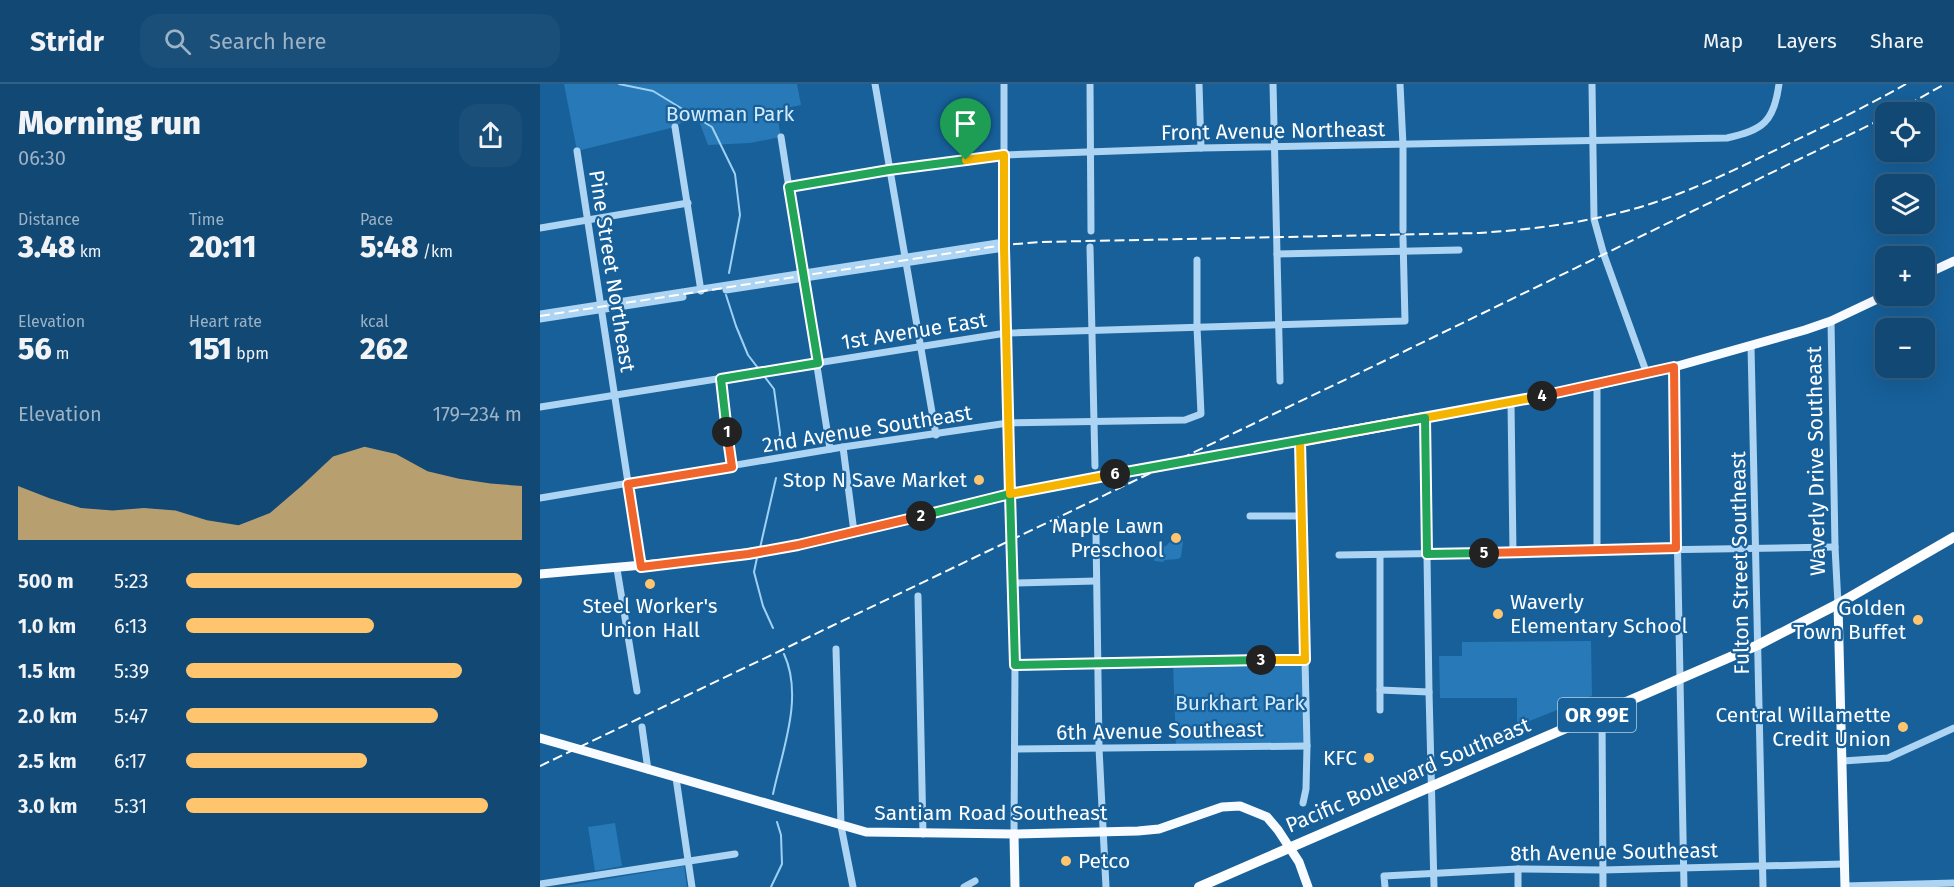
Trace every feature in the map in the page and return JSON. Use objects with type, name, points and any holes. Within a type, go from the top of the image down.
[{"type":"highway","name":"Pacific Boulevard Southeast","points":[[1199,887],[1758,645],[1839,604],[1954,537]]},
{"type":"highway","name":"Pacific Boulevard Southeast","points":[[1213,887],[1230,872]]},
{"type":"main road","points":[[1935,270],[1954,261]]},
{"type":"main road","points":[[540,574],[641,567],[748,554],[798,545],[1010,494],[1597,385],[1751,346],[1831,321],[1875,300]]},
{"type":"main road","name":"Waverly Drive Southeast","points":[[1839,604],[1845,886]]},
{"type":"main road","name":"Santiam Road Southeast","points":[[540,738],[866,832],[922,834],[1104,832],[1159,828],[1222,807],[1240,806],[1266,817],[1290,847],[1299,862],[1308,887]]},
{"type":"main road","points":[[1014,834],[1015,887]]},
{"type":"street","points":[[875,84],[936,435]]},
{"type":"street","points":[[1004,84],[1004,245],[1015,665],[1014,834]]},
{"type":"street","points":[[1090,84],[1091,231]]},
{"type":"street","points":[[1199,84],[1201,148]]},
{"type":"street","points":[[1273,84],[1280,381]]},
{"type":"street","points":[[1400,84],[1403,145],[1403,252]]},
{"type":"street","points":[[1592,84],[1594,219],[1604,255],[1647,374]]},
{"type":"street","name":"Front Avenue Northeast","points":[[789,187],[889,170],[1004,155],[1201,148],[1727,138],[1759,129],[1772,114],[1778,98],[1779,84]]},
{"type":"street","points":[[675,127],[701,292]]},
{"type":"street","points":[[781,137],[830,449]]},
{"type":"street","name":"Pine Street Northeast","points":[[577,151],[641,567]]},
{"type":"street","points":[[540,228],[688,203]]},
{"type":"street","points":[[540,319],[1004,245]]},
{"type":"street","points":[[1090,247],[1095,466]]},
{"type":"street","points":[[1277,254],[1459,250]]},
{"type":"street","name":"1st Avenue East","points":[[540,407],[1006,333],[1405,321],[1403,252]]},
{"type":"street","points":[[1197,260],[1197,327]]},
{"type":"street","points":[[540,314],[600,308]]},
{"type":"street","name":"Waverly Drive Southeast","points":[[1831,321],[1835,547],[1839,604]]},
{"type":"street","name":"2nd Avenue Southeast","points":[[540,498],[830,449],[1008,423],[1185,420],[1200,414],[1197,327]]},
{"type":"street","name":"Fulton Street Southeast","points":[[1751,346],[1763,887]]},
{"type":"street","points":[[1674,367],[1684,887]]},
{"type":"street","points":[[721,379],[732,467]]},
{"type":"street","points":[[1597,385],[1597,550]]},
{"type":"street","points":[[1511,402],[1513,553]]},
{"type":"street","points":[[1425,418],[1434,887]]},
{"type":"street","points":[[1300,441],[1307,746],[1306,789],[1303,803]]},
{"type":"street","points":[[843,447],[854,532]]},
{"type":"street","points":[[1250,516],[1301,516]]},
{"type":"street","points":[[1096,534],[1099,748],[1106,887]]},
{"type":"street","points":[[1339,555],[1835,547]]},
{"type":"street","points":[[1380,556],[1380,710]]},
{"type":"street","points":[[616,568],[637,691]]},
{"type":"street","points":[[1012,583],[1096,581]]},
{"type":"street","points":[[918,596],[922,834]]},
{"type":"street","points":[[836,649],[841,826],[853,887]]},
{"type":"street","points":[[1015,665],[1305,660]]},
{"type":"street","points":[[1380,690],[1429,692]]},
{"type":"street","points":[[1602,713],[1603,887]]},
{"type":"street","points":[[642,727],[648,770]]},
{"type":"street","points":[[1843,761],[1888,758],[1954,728]]},
{"type":"street","name":"6th Avenue Southeast","points":[[1014,749],[1307,746]]},
{"type":"street","points":[[676,778],[692,887]]},
{"type":"street","points":[[540,884],[735,854]]},
{"type":"street","name":"8th Avenue Southeast","points":[[1385,887],[1384,876],[1518,869],[1602,870],[1844,864]]},
{"type":"street","points":[[1518,869],[1518,887]]},
{"type":"street","points":[[964,887],[975,881]]},
{"type":"street","points":[[1845,886],[1954,883]]},
{"type":"green space","name":"Bowman Park","points":[[564,84],[797,84],[801,105],[776,110],[781,137],[750,143],[708,145],[696,113],[675,127],[577,151]]},
{"type":"green space","points":[[1173,538],[1179,538],[1183,542],[1181,557],[1163,562],[1154,561],[1155,547],[1166,546]]},
{"type":"green space","points":[[1591,641],[1592,696],[1517,726],[1517,698],[1440,698],[1439,656],[1462,656],[1462,642]]},
{"type":"green space","name":"Burkhart Park","points":[[1305,660],[1307,746],[1176,747],[1173,662]]},
{"type":"green space","points":[[615,823],[622,866],[595,871],[588,827]]},
{"type":"green space","points":[[684,866],[687,887],[559,887]]},
{"type":"waterway","points":[[619,84],[653,91],[712,127],[735,174],[740,215],[729,273]]},
{"type":"waterway","points":[[726,295],[748,355],[774,389],[780,433],[779,447]]},
{"type":"waterway","points":[[760,548],[776,478]]},
{"type":"waterway","points":[[758,553],[754,572],[763,606],[773,628]]},
{"type":"waterway","points":[[773,794],[792,706],[790,671],[784,654]]},
{"type":"waterway","points":[[771,887],[782,864],[781,835],[777,822]]},
{"type":"railway","points":[[540,316],[1004,245],[1040,242],[1479,233],[1565,224],[1608,216],[1686,191],[1739,168],[1906,84]]},
{"type":"railway","points":[[1913,102],[1945,84]]},
{"type":"railway","points":[[540,766],[1405,351],[1875,122]]},
{"type":"place","name":"Stop N Save Market","points":[[979,480]]},
{"type":"place","name":"Maple Lawn Preschool","points":[[1176,538]]},
{"type":"place","name":"Steel Worker's Union Hall","points":[[650,584]]},
{"type":"place","name":"Waverly Elementary School","points":[[1498,614]]},
{"type":"place","name":"Golden Town Buffet","points":[[1918,620]]},
{"type":"place","name":"Central Willamette Credit Union","points":[[1903,727]]},
{"type":"place","name":"KFC","points":[[1369,758]]},
{"type":"place","name":"Petco","points":[[1066,861]]},
{"type":"route","points":[[966,160],[789,187],[818,363],[721,379],[732,467],[628,484],[641,567],[748,554],[798,545],[1010,494],[1015,665],[1305,660],[1300,441],[1597,385],[1674,367],[1676,548],[1427,554],[1425,418],[1300,441],[1278,444],[1010,494],[1004,155],[966,160]]}]
